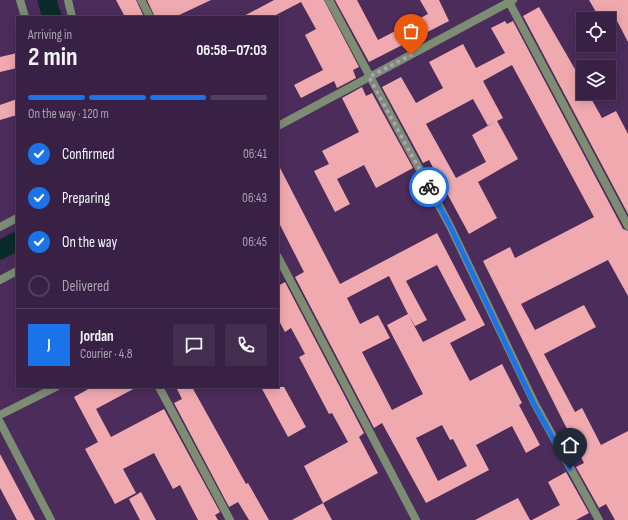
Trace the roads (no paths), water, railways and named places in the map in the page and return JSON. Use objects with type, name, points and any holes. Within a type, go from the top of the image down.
[{"type":"street","points":[[20,0],[25,16]]},
{"type":"street","points":[[68,0],[72,16]]},
{"type":"street","points":[[141,0],[149,16]]},
{"type":"street","points":[[329,0],[450,226],[534,404],[599,520]]},
{"type":"street","points":[[279,125],[510,1],[628,226]]},
{"type":"street","points":[[0,227],[16,219]]},
{"type":"street","points":[[279,262],[416,520]]},
{"type":"street","points":[[0,280],[16,271]]},
{"type":"street","points":[[0,415],[54,388]]},
{"type":"street","points":[[160,388],[230,520]]},
{"type":"street","points":[[0,422],[51,520]]},
{"type":"waterway","points":[[47,0],[52,16]]},
{"type":"waterway","points":[[0,250],[16,242]]}]
